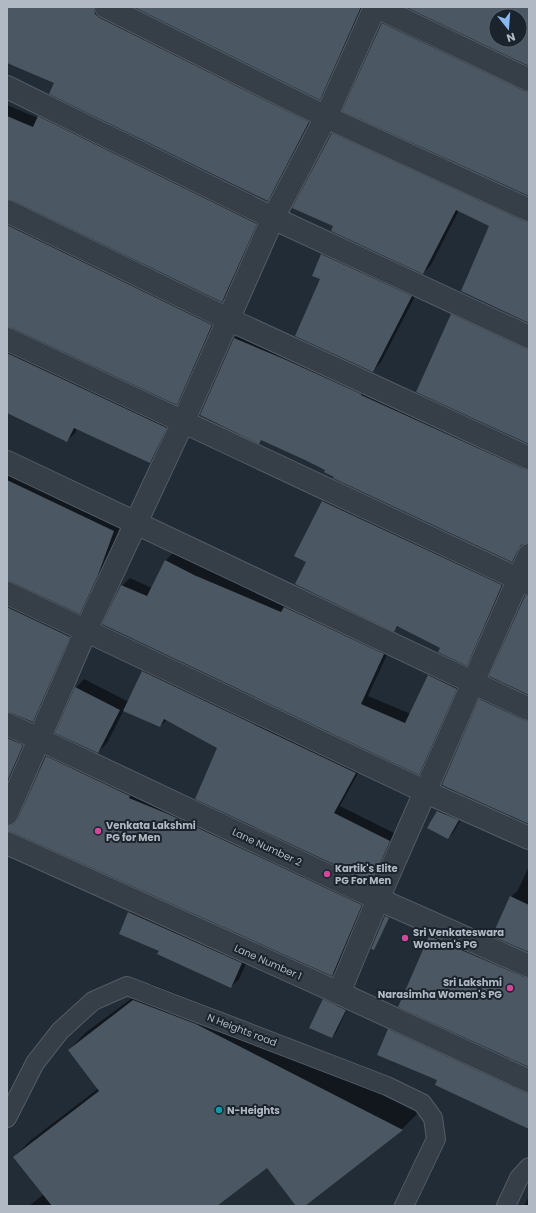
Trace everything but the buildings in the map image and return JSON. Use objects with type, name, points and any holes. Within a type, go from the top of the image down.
[{"type":"street","points":[[106,7],[326,117],[529,210]]},
{"type":"street","points":[[7,814],[86,630],[183,422],[273,218],[326,117],[376,7],[529,80]]},
{"type":"street","points":[[7,87],[273,218],[529,336]]},
{"type":"street","points":[[7,211],[228,319],[529,458]]},
{"type":"street","points":[[7,339],[523,582]]},
{"type":"street","points":[[7,462],[529,709]]},
{"type":"street","points":[[339,993],[378,899],[474,683],[523,582],[529,555]]},
{"type":"street","points":[[7,593],[426,792],[529,838]]},
{"type":"street","name":"Lane Number 2","points":[[7,724],[378,899],[529,966]]},
{"type":"street","name":"Lane Number 1","points":[[7,843],[339,993],[529,1081]]},
{"type":"lane","name":"N Heights road","points":[[7,1118],[35,1063],[60,1031],[93,1001],[127,986],[387,1086],[422,1103],[433,1118],[436,1139],[404,1206]]},
{"type":"lane","points":[[506,1206],[520,1178],[529,1167]]},
{"type":"place","name":"Venkata Lakshmi PG for Men","points":[[98,831]]},
{"type":"place","name":"Kartik's Elite PG For Men","points":[[327,874]]},
{"type":"place","name":"Sri Venkateswara Women's PG","points":[[405,938]]},
{"type":"place","name":"Sri Lakshmi Narasimha Women's PG","points":[[510,988]]},
{"type":"place","name":"N-Heights","points":[[219,1110]]}]
